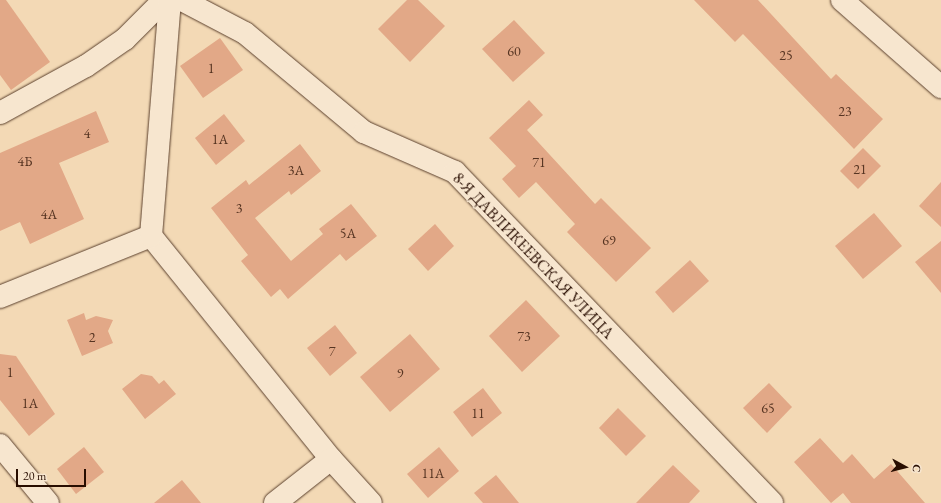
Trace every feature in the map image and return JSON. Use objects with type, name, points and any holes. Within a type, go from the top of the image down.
[{"type":"street","points":[[0,113],[86,66],[125,39],[164,0]]},
{"type":"street","points":[[170,0],[151,236],[331,459],[370,503]]},
{"type":"street","name":"8-Я ДАВЛИКЕЕВСКАЯ УЛИЦА","points":[[182,0],[245,32],[364,132],[455,172],[772,503]]},
{"type":"street","points":[[842,0],[941,87]]},
{"type":"street","points":[[0,297],[151,236]]},
{"type":"street","points":[[0,445],[48,503]]},
{"type":"street","points":[[275,503],[331,459]]},
{"type":"building","points":[[0,0],[6,0],[50,62],[11,90],[0,75]]},
{"type":"building","points":[[407,0],[418,0],[445,26],[410,62],[378,29]]},
{"type":"building","points":[[694,0],[758,0],[831,79],[836,74],[883,119],[854,149],[743,34],[735,42]]},
{"type":"building","points":[[514,20],[545,53],[513,82],[482,49]]},
{"type":"building","points":[[220,38],[243,70],[203,98],[180,66]]},
{"type":"building","points":[[529,100],[543,115],[527,130],[595,204],[601,198],[651,248],[616,282],[567,232],[575,224],[536,182],[519,198],[502,179],[516,166],[489,138]]},
{"type":"building","points":[[96,111],[109,142],[59,163],[84,219],[30,244],[20,222],[0,231],[0,153]]},
{"type":"building","points":[[224,114],[245,141],[216,165],[195,138]]},
{"type":"building","points":[[300,144],[321,171],[291,195],[289,191],[255,218],[291,261],[323,234],[319,229],[351,204],[377,236],[346,261],[340,254],[288,299],[280,289],[271,297],[241,261],[248,255],[211,208],[246,180],[249,185]]},
{"type":"building","points":[[863,148],[881,166],[858,189],[840,171]]},
{"type":"building","points":[[941,182],[941,227],[919,206]]},
{"type":"building","points":[[874,213],[902,246],[863,279],[835,246]]},
{"type":"building","points":[[435,224],[454,246],[428,271],[408,249]]},
{"type":"building","points":[[941,241],[941,293],[915,262]]},
{"type":"building","points":[[690,260],[709,281],[673,313],[655,292]]},
{"type":"building","points":[[526,300],[560,336],[522,372],[489,336]]},
{"type":"building","points":[[84,313],[86,320],[96,316],[113,320],[108,331],[113,343],[82,356],[67,320]]},
{"type":"building","points":[[335,325],[357,353],[330,376],[307,348]]},
{"type":"building","points":[[410,334],[440,369],[390,412],[360,377]]},
{"type":"building","points":[[0,354],[16,356],[55,414],[29,436],[0,400]]},
{"type":"building","points":[[141,374],[152,376],[159,384],[164,380],[176,394],[145,419],[122,389]]},
{"type":"building","points":[[769,383],[792,407],[767,433],[743,408]]},
{"type":"building","points":[[483,388],[502,413],[472,437],[453,412]]},
{"type":"building","points":[[618,408],[646,436],[626,456],[599,428]]},
{"type":"building","points":[[820,438],[843,463],[852,454],[874,479],[891,464],[925,503],[851,503],[843,493],[831,503],[794,462]]},
{"type":"building","points":[[84,447],[104,472],[76,494],[57,469]]},
{"type":"building","points":[[439,447],[459,471],[428,498],[407,474]]},
{"type":"building","points":[[673,465],[700,491],[689,503],[636,503]]},
{"type":"building","points":[[496,475],[519,503],[483,503],[474,493]]},
{"type":"building","points":[[182,480],[201,503],[154,503]]}]
